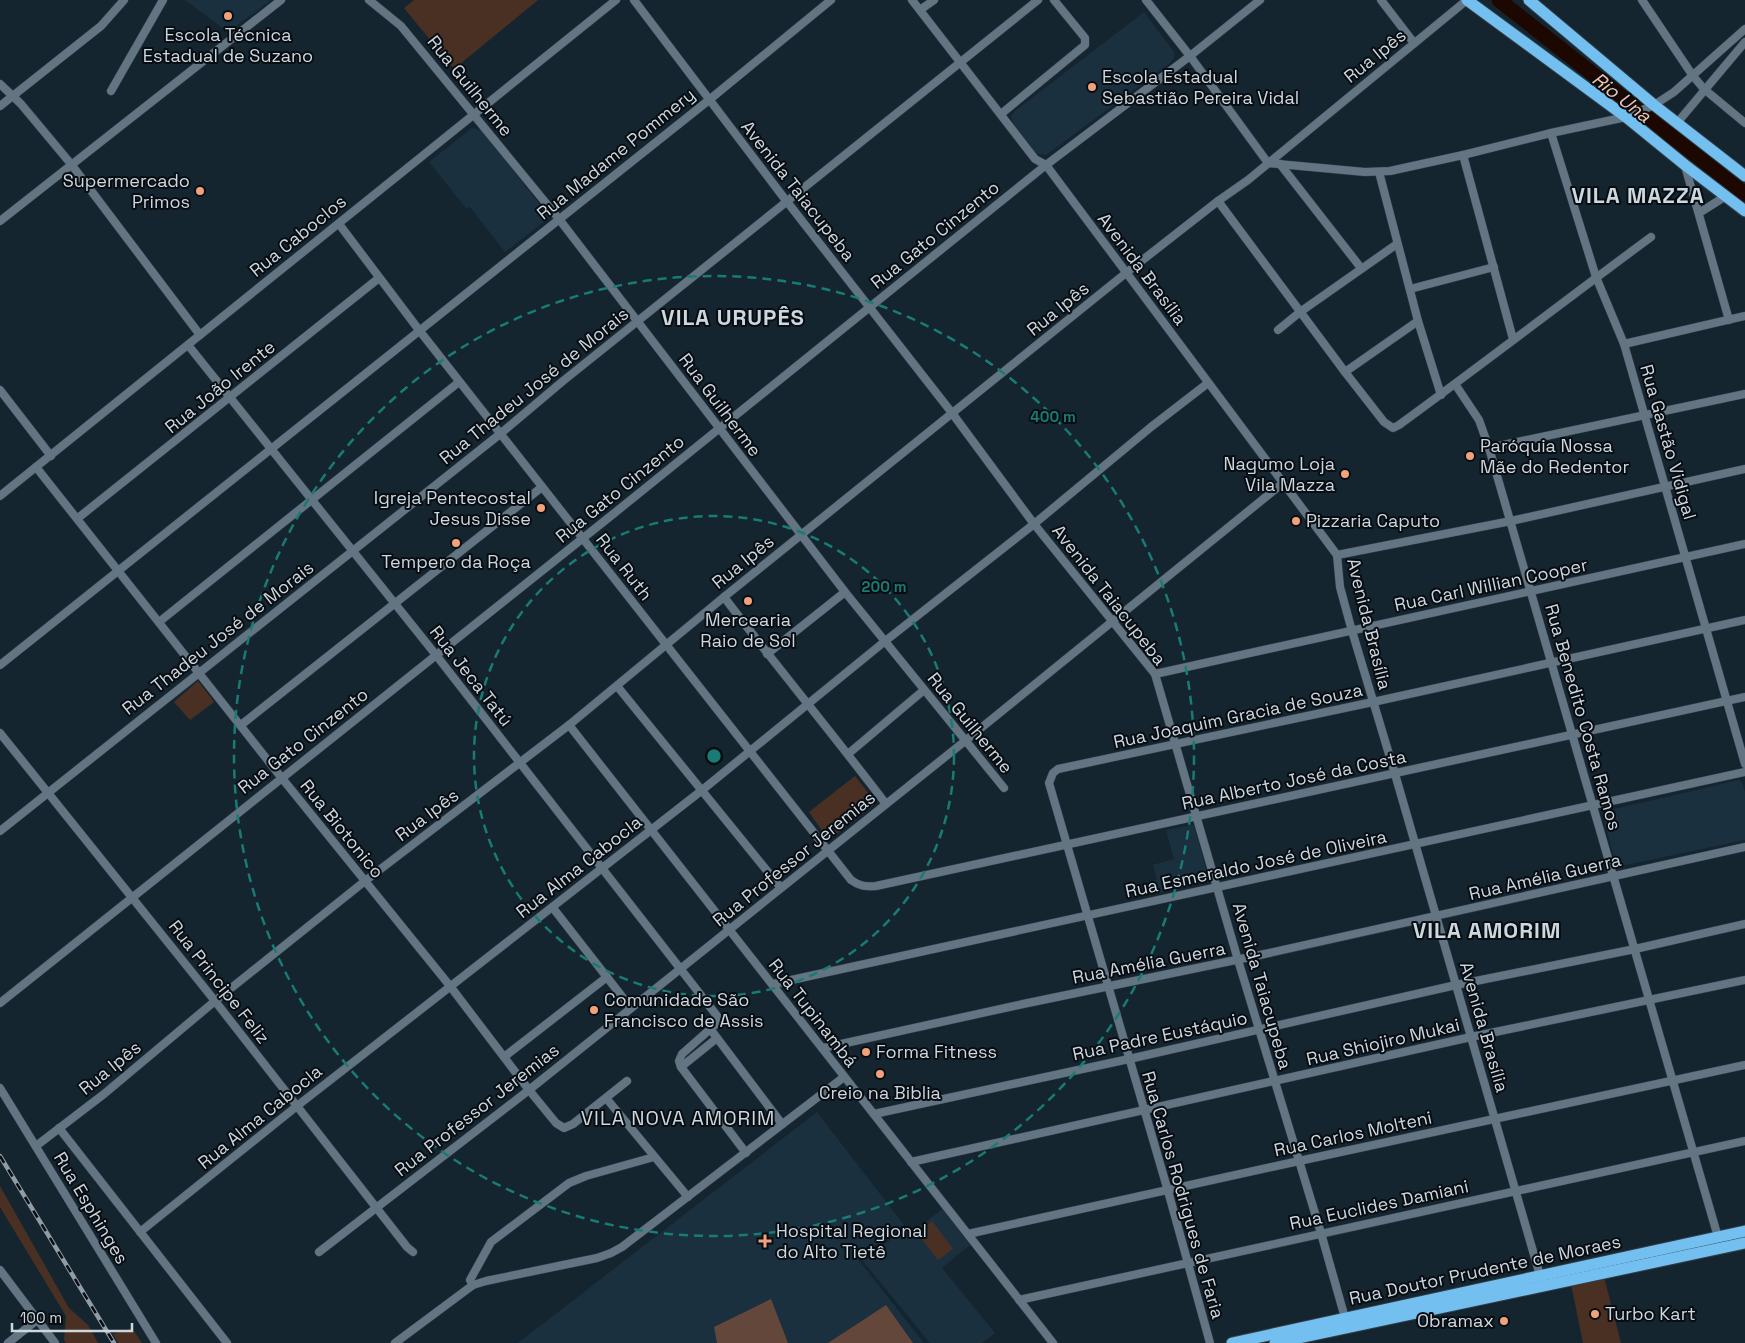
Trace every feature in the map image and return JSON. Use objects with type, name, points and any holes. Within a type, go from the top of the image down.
[{"type":"highway","points":[[1467,0],[1628,116],[1685,165],[1745,210]]},
{"type":"highway","points":[[1529,0],[1652,106],[1745,176]]},
{"type":"highway","name":"Rua Doutor Prudente de Moraes","points":[[1275,1343],[1745,1231]]},
{"type":"highway","name":"Rua Doutor Prudente de Moraes","points":[[1232,1343],[1344,1318],[1745,1243]]},
{"type":"street","points":[[0,106],[101,26],[124,0]]},
{"type":"street","points":[[111,92],[163,0]]},
{"type":"street","points":[[0,221],[281,0]]},
{"type":"street","name":"Rua Guilherme","points":[[369,0],[402,26],[559,219],[884,642],[1004,788]]},
{"type":"street","name":"Rua Caboclos","points":[[0,496],[616,0]]},
{"type":"street","name":"Avenida Taiacupeba","points":[[634,0],[952,414],[1034,524],[1155,674],[1258,1030],[1321,1233],[1344,1318]]},
{"type":"street","name":"Rua Madame Pommery","points":[[119,570],[709,100],[831,0]]},
{"type":"street","name":"Avenida Brasília","points":[[912,0],[1035,159],[1046,165],[1337,556],[1340,587],[1352,631],[1541,1281]]},
{"type":"street","points":[[920,10],[934,0]]},
{"type":"street","name":"Rua Thadeu José de Morais","points":[[0,830],[353,552],[1038,0]]},
{"type":"street","points":[[1001,114],[1085,45],[1085,38],[1054,0]]},
{"type":"street","points":[[1146,0],[1190,56],[1268,163],[1379,172],[1463,155],[1628,116],[1652,106],[1693,76],[1745,29]]},
{"type":"street","name":"Rua Gato Cinzento","points":[[0,1003],[583,538],[1046,165],[1190,56],[1260,0]]},
{"type":"street","points":[[1381,0],[1414,43]]},
{"type":"street","name":"Rua Ipês","points":[[36,1146],[104,1094],[215,1001],[365,881],[569,725],[724,597],[1126,273],[1248,180],[1467,0]]},
{"type":"street","points":[[1642,0],[1693,76],[1704,89],[1745,123]]},
{"type":"street","points":[[1677,123],[1745,42]]},
{"type":"street","points":[[0,84],[13,95],[71,164],[200,335]]},
{"type":"street","name":"Rua Gastão Vidigal","points":[[1551,133],[1596,277],[1624,344],[1745,764]]},
{"type":"street","points":[[1463,155],[1513,339]]},
{"type":"street","points":[[1280,164],[1361,268]]},
{"type":"street","points":[[1685,165],[1729,320]]},
{"type":"street","points":[[1379,172],[1418,321],[1441,395]]},
{"type":"street","points":[[1699,213],[1726,196]]},
{"type":"street","points":[[1218,201],[1345,372],[1384,422],[1393,428],[1456,384],[1513,339],[1651,237]]},
{"type":"street","name":"Rua Ruth","points":[[339,224],[418,330],[851,880]]},
{"type":"street","points":[[1278,330],[1300,312],[1397,244]]},
{"type":"street","points":[[1410,288],[1494,267]]},
{"type":"street","name":"Rua João Irente","points":[[78,518],[379,278]]},
{"type":"street","points":[[1624,344],[1745,316]]},
{"type":"street","points":[[1345,372],[1418,321]]},
{"type":"street","name":"Rua Jeca Tatú","points":[[188,345],[436,655],[717,1016],[716,1024],[711,1030]]},
{"type":"street","points":[[159,622],[459,382]]},
{"type":"street","name":"Rua Alma Cabocla","points":[[140,1232],[297,1106],[701,791],[1208,383]]},
{"type":"street","name":"Rua Benedito Costa Ramos","points":[[1456,384],[1479,420],[1489,448],[1718,1237]]},
{"type":"street","points":[[0,390],[51,456]]},
{"type":"street","points":[[1489,448],[1745,394]]},
{"type":"street","name":"Rua Biotonico","points":[[36,467],[281,777],[450,986],[529,1090],[560,1126],[568,1127],[574,1124],[606,1098]]},
{"type":"street","points":[[1337,556],[1511,521],[1745,469]]},
{"type":"street","name":"Rua Professor Jeremias","points":[[319,1252],[529,1090],[680,970],[1283,483]]},
{"type":"street","points":[[241,725],[542,487]]},
{"type":"street","name":"Rua Carl Willian Cooper","points":[[1155,674],[1745,544]]},
{"type":"street","points":[[0,665],[119,570]]},
{"type":"street","points":[[767,654],[845,592]]},
{"type":"street","points":[[724,597],[886,804]]},
{"type":"street","name":"Rua Joaquim Gracia de Souza","points":[[1058,770],[1745,620]]},
{"type":"street","points":[[617,686],[781,888]]},
{"type":"street","points":[[848,754],[924,690]]},
{"type":"street","name":"Rua Alberto José da Costa","points":[[851,880],[865,887],[876,886],[1745,697]]},
{"type":"street","name":"Rua Tupinambá","points":[[569,725],[1053,1343]]},
{"type":"street","name":"Rua Principe Feliz","points":[[0,733],[215,1001],[407,1247],[413,1252]]},
{"type":"street","name":"Rua Carlos Rodrigues de Faria","points":[[1058,770],[1053,773],[1049,783],[1168,1191],[1210,1343]]},
{"type":"street","name":"Rua Esmeraldo José de Oliveira","points":[[772,984],[1415,846],[1745,772]]},
{"type":"street","name":"Rua Amélia Guerra","points":[[823,1048],[1107,986],[1238,960],[1745,848]]},
{"type":"street","points":[[553,908],[631,1008]]},
{"type":"street","name":"Rua Padre Eustáquio","points":[[874,1114],[1456,985],[1635,949],[1745,924]]},
{"type":"street","points":[[504,1057],[606,977]]},
{"type":"street","name":"Rua Shiojiro Mukai","points":[[911,1162],[1471,1037],[1745,980]]},
{"type":"street","points":[[746,1153],[681,1067],[679,1061],[682,1054],[711,1030],[782,1124]]},
{"type":"street","points":[[681,1067],[717,1038]]},
{"type":"street","name":"Rua Carlos Molteni","points":[[968,1234],[1745,1065]]},
{"type":"street","points":[[395,1343],[473,1285],[611,1253],[622,1247],[844,1077]]},
{"type":"street","points":[[628,1081],[606,1098],[688,1197]]},
{"type":"street","name":"Rua Esphinges","points":[[0,1088],[156,1343]]},
{"type":"street","name":"Rua Esphinges","points":[[59,1128],[227,1343]]},
{"type":"street","name":"Rua Euclides Damiani","points":[[1019,1300],[1745,1141]]},
{"type":"street","points":[[473,1285],[470,1280],[491,1242],[556,1192],[586,1176],[654,1158]]},
{"type":"street","points":[[0,1270],[55,1343]]},
{"type":"street","points":[[8,1343],[37,1320]]},
{"type":"shaded area","name":"Escola Técnica Estadual de Suzano","points":[[185,0],[271,0],[228,32]]},
{"type":"shaded area","points":[[414,0],[538,0],[454,69],[404,8]]},
{"type":"shaded area","name":"Escola Estadual Sebastião Pereira Vidal","points":[[1144,12],[1174,52],[1174,58],[1170,63],[1046,155],[1036,153],[1013,123],[1011,116]]},
{"type":"shaded area","points":[[472,128],[481,130],[550,217],[505,252],[470,207],[466,208],[429,162]]},
{"type":"shaded area","points":[[198,681],[214,702],[190,720],[174,702]]},
{"type":"shaded area","points":[[855,776],[876,803],[830,839],[827,838],[809,812]]},
{"type":"shaded area","points":[[1739,780],[1745,792],[1745,840],[1621,866],[1616,865],[1602,812]]},
{"type":"shaded area","points":[[1194,826],[1209,879],[1207,882],[1159,893],[1154,881],[1157,879],[1153,865],[1174,859],[1166,830]]},
{"type":"shaded area","name":"Hospital Regional do Alto Tietê","points":[[817,1112],[904,1225],[857,1258],[924,1343],[518,1343]]},
{"type":"shaded area","points":[[0,1186],[69,1308],[88,1325],[98,1343],[66,1343],[64,1340],[66,1316],[0,1207]]},
{"type":"shaded area","points":[[943,1209],[970,1245],[942,1268],[995,1333],[982,1343],[930,1343],[862,1260],[906,1229],[910,1233]]},
{"type":"shaded area","points":[[932,1221],[953,1249],[938,1260],[917,1233]]},
{"type":"shaded area","name":"Turbo Kart","points":[[1603,1273],[1621,1343],[1583,1343],[1571,1284]]},
{"type":"shaded area","points":[[771,1299],[788,1343],[717,1343],[714,1327]]},
{"type":"shaded area","points":[[886,1305],[913,1343],[828,1343]]},
{"type":"shaded area","points":[[132,1328],[142,1343],[118,1343],[113,1334]]},
{"type":"waterway","name":"Rio Una","points":[[1499,0],[1745,194]]},
{"type":"railway","points":[[0,1156],[114,1343]]},
{"type":"place","name":"Escola Técnica Estadual de Suzano","points":[[228,16]]},
{"type":"place","name":"Escola Estadual Sebastião Pereira Vidal","points":[[1092,87]]},
{"type":"place","name":"Supermercado Primos","points":[[200,191]]},
{"type":"place","name":"Paróquia Nossa Mãe do Redentor","points":[[1470,456]]},
{"type":"place","name":"Nagumo Loja Vila Mazza","points":[[1345,474]]},
{"type":"place","name":"Igreja Pentecostal Jesus Disse","points":[[541,508]]},
{"type":"place","name":"Pizzaria Caputo","points":[[1296,521]]},
{"type":"place","name":"Tempero da Roça","points":[[456,543]]},
{"type":"place","name":"Mercearia Raio de Sol","points":[[748,601]]},
{"type":"place","name":"Comunidade São Francisco de Assis","points":[[594,1010]]},
{"type":"place","name":"Forma Fitness","points":[[866,1052]]},
{"type":"place","name":"Creio na Biblia","points":[[880,1074]]},
{"type":"place","name":"Hospital Regional do Alto Tietê","points":[[765,1241]]},
{"type":"place","name":"Turbo Kart","points":[[1595,1314]]},
{"type":"place","name":"Obramax","points":[[1504,1321]]},
{"type":"district","name":"VILA MAZZA","points":[[1638,195]]},
{"type":"district","name":"VILA URUPÊS","points":[[733,317]]},
{"type":"district","name":"VILA AMORIM","points":[[1487,930]]},
{"type":"district","name":"VILA NOVA AMORIM","points":[[678,1118]]}]
